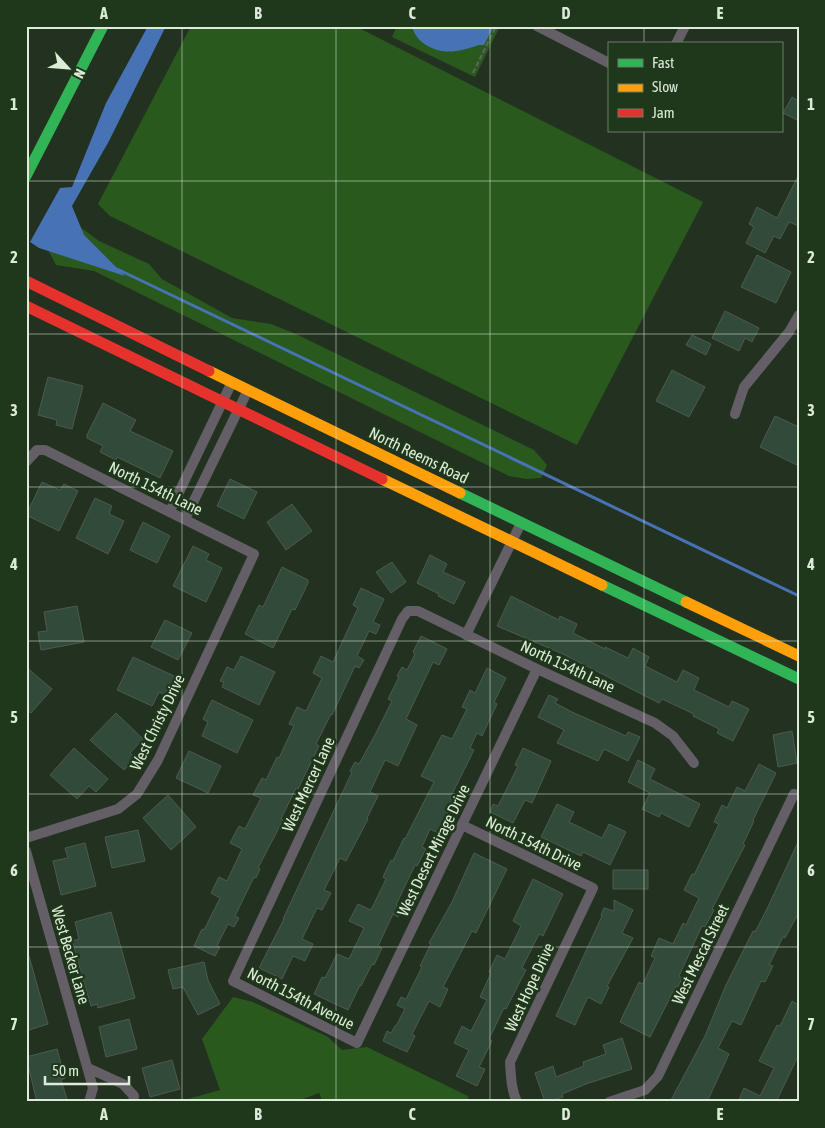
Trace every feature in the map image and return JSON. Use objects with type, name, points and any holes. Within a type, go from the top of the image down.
[{"type":"main road","points":[[26,176],[103,26]]},
{"type":"main road","name":"North Reems Road","points":[[26,281],[521,523],[799,656]]},
{"type":"main road","points":[[26,306],[511,542],[799,679]]},
{"type":"street","points":[[537,26],[608,62]]},
{"type":"street","points":[[677,42],[685,26]]},
{"type":"street","points":[[735,414],[744,387],[789,332],[799,315]]},
{"type":"street","points":[[170,511],[232,382]]},
{"type":"street","points":[[185,519],[248,390]]},
{"type":"street","name":"North 154th Lane","points":[[26,462],[37,450],[45,450],[254,554]]},
{"type":"street","points":[[196,455],[212,463]]},
{"type":"street","points":[[466,635],[521,523]]},
{"type":"street","name":"West Christy Drive","points":[[26,838],[118,808],[138,794],[158,760],[254,554]]},
{"type":"street","name":"West Mercer Lane","points":[[232,981],[402,619],[408,611],[418,611]]},
{"type":"street","name":"North 154th Lane","points":[[418,611],[537,669],[655,723],[673,736],[694,762]]},
{"type":"street","name":"West Desert Mirage Drive","points":[[357,1043],[537,669]]},
{"type":"street","name":"West Mescal Street","points":[[609,1102],[645,1090],[658,1076],[796,795]]},
{"type":"street","name":"North 154th Drive","points":[[462,825],[593,888]]},
{"type":"street","name":"West Becker Lane","points":[[26,851],[88,1068],[93,1088],[89,1102]]},
{"type":"street","name":"West Hope Drive","points":[[517,1102],[514,1095],[510,1062],[593,888]]},
{"type":"street","name":"North 154th Avenue","points":[[232,981],[357,1043]]},
{"type":"street","points":[[88,1068],[123,1084],[134,1096],[133,1102]]},
{"type":"path","points":[[473,73],[496,26]]},
{"type":"green space","points":[[191,26],[355,26],[703,202],[577,445],[110,216],[98,204]]},
{"type":"green space","points":[[397,26],[500,26],[475,77],[392,37]]},
{"type":"green space","points":[[68,218],[99,241],[149,264],[162,279],[232,318],[271,324],[296,334],[534,450],[547,465],[541,478],[526,479],[509,476],[94,271],[56,265],[44,242]]},
{"type":"green space","points":[[233,997],[253,1002],[328,1037],[342,1050],[367,1047],[468,1096],[469,1102],[323,1102],[319,1093],[295,1102],[177,1102],[220,1090],[202,1039]]},
{"type":"water","points":[[148,26],[166,26],[109,141],[72,206],[84,235],[125,276],[39,248],[30,242],[60,188],[72,187],[106,103]]},
{"type":"water","points":[[412,26],[494,26],[484,45],[449,52],[429,47],[423,43],[414,33]]},
{"type":"building","points":[[792,97],[799,101],[799,121],[783,113]]},
{"type":"building","points":[[799,174],[799,226],[789,222],[780,239],[774,236],[765,253],[746,243],[754,227],[749,224],[757,207],[777,218]]},
{"type":"building","points":[[757,255],[791,272],[776,303],[741,287]]},
{"type":"building","points":[[725,311],[759,328],[752,342],[745,338],[739,351],[712,338]]},
{"type":"building","points":[[692,335],[711,344],[706,355],[686,345]]},
{"type":"building","points":[[672,370],[705,387],[689,417],[656,401]]},
{"type":"building","points":[[48,377],[83,386],[72,429],[56,425],[57,420],[38,415]]},
{"type":"building","points":[[103,403],[136,420],[130,431],[173,451],[160,478],[117,457],[116,460],[100,452],[103,446],[87,438]]},
{"type":"building","points":[[775,416],[799,427],[799,466],[760,447]]},
{"type":"building","points":[[230,479],[257,492],[244,519],[217,506]]},
{"type":"building","points":[[42,482],[60,490],[64,484],[78,491],[59,531],[26,515]]},
{"type":"building","points":[[95,498],[112,506],[109,514],[124,521],[108,554],[76,538]]},
{"type":"building","points":[[292,504],[312,531],[286,550],[267,522]]},
{"type":"building","points":[[143,522],[170,536],[157,563],[130,550]]},
{"type":"building","points":[[193,546],[209,554],[206,560],[222,568],[206,602],[173,586]]},
{"type":"building","points":[[430,555],[447,564],[443,572],[465,582],[454,604],[417,583]]},
{"type":"building","points":[[392,562],[406,582],[391,593],[376,572]]},
{"type":"building","points":[[282,567],[308,580],[308,583],[295,610],[292,609],[273,648],[245,634],[259,605],[263,607]]},
{"type":"building","points":[[361,588],[384,599],[373,622],[380,625],[376,634],[369,631],[357,656],[364,660],[359,668],[355,666],[316,744],[319,746],[298,789],[296,788],[281,819],[283,820],[258,868],[260,869],[256,878],[254,877],[235,916],[239,918],[234,927],[228,924],[217,946],[220,947],[215,956],[194,946],[220,898],[211,893],[219,877],[227,881],[242,849],[230,843],[239,826],[245,829],[261,798],[253,795],[262,778],[266,780],[277,757],[279,758],[294,726],[289,724],[297,707],[306,711],[322,678],[313,673],[321,656],[333,662],[358,608],[353,605]]},
{"type":"building","points":[[511,596],[559,620],[560,616],[577,624],[573,633],[605,649],[605,647],[628,658],[633,648],[649,657],[645,666],[677,682],[683,670],[699,678],[694,690],[729,707],[732,701],[749,709],[733,741],[717,733],[719,729],[693,716],[694,714],[662,699],[659,703],[563,654],[497,626]]},
{"type":"building","points":[[77,606],[84,642],[41,650],[38,632],[47,631],[44,612]]},
{"type":"building","points":[[165,620],[192,633],[178,660],[151,647]]},
{"type":"building","points":[[421,636],[447,649],[439,665],[433,662],[406,719],[417,725],[398,766],[385,760],[370,792],[378,796],[368,819],[346,861],[340,858],[324,890],[331,893],[322,910],[317,908],[302,939],[313,944],[305,961],[293,956],[282,979],[259,968],[284,919],[352,772],[350,771],[355,762],[359,764],[375,735],[392,701],[388,699],[399,677],[397,676],[402,667],[407,670]]},
{"type":"building","points":[[241,656],[275,672],[259,705],[222,687],[224,682],[220,681],[227,667],[234,670]]},
{"type":"building","points":[[133,657],[174,676],[165,695],[159,692],[152,706],[117,690]]},
{"type":"building","points":[[26,667],[52,689],[31,713],[26,709]]},
{"type":"building","points":[[487,668],[506,678],[494,702],[497,704],[482,736],[477,733],[470,748],[474,750],[450,798],[454,800],[438,833],[430,829],[422,847],[426,849],[417,866],[415,865],[396,905],[402,908],[398,917],[393,914],[378,946],[382,948],[348,1010],[314,994],[322,977],[325,978],[337,954],[349,959],[364,928],[349,921],[358,904],[371,910],[386,879],[383,877],[391,860],[393,861],[434,782],[421,776],[442,735],[452,739],[467,709],[462,707],[470,690],[475,693]]},
{"type":"building","points":[[549,695],[558,699],[555,703],[572,712],[626,736],[628,732],[640,737],[628,761],[604,749],[598,761],[557,743],[564,730],[538,717]]},
{"type":"building","points":[[212,700],[253,720],[237,753],[202,736],[208,722],[203,719]]},
{"type":"building","points":[[116,713],[143,739],[130,753],[136,758],[124,770],[90,740]]},
{"type":"building","points":[[792,731],[797,763],[778,767],[773,735]]},
{"type":"building","points":[[74,748],[108,779],[96,792],[89,786],[77,799],[50,775]]},
{"type":"building","points":[[523,748],[551,761],[532,803],[525,800],[513,823],[490,812],[493,804],[498,806],[518,766],[515,765]]},
{"type":"building","points":[[189,751],[221,766],[208,793],[176,778]]},
{"type":"building","points":[[638,760],[655,769],[650,779],[700,804],[689,827],[661,813],[659,817],[642,809],[650,793],[628,782]]},
{"type":"building","points":[[759,764],[776,773],[753,820],[743,844],[745,845],[712,909],[714,910],[705,927],[702,926],[679,976],[682,978],[678,987],[676,986],[650,1037],[620,1022],[639,982],[643,984],[655,958],[651,956],[659,938],[673,944],[683,923],[686,925],[699,898],[684,890],[692,874],[694,875],[719,824],[714,822],[722,805],[727,808],[737,787],[745,791]]},
{"type":"building","points":[[168,795],[196,827],[171,850],[143,818]]},
{"type":"building","points":[[557,804],[574,812],[569,822],[602,838],[609,824],[626,832],[610,865],[583,852],[581,856],[541,837]]},
{"type":"building","points":[[138,830],[145,861],[112,868],[105,837]]},
{"type":"building","points":[[799,840],[799,912],[785,938],[783,937],[769,965],[773,966],[765,982],[761,981],[741,1025],[732,1021],[718,1048],[729,1054],[707,1102],[670,1102],[705,1036],[726,985],[753,931],[755,932],[767,909]]},
{"type":"building","points":[[85,843],[96,886],[61,895],[53,861],[68,858],[65,848]]},
{"type":"building","points":[[474,853],[507,869],[476,933],[472,931],[443,987],[448,989],[440,1007],[429,1001],[412,1034],[415,1036],[407,1052],[383,1041],[387,1031],[391,1033],[405,1009],[397,1005],[401,997],[406,999],[422,967],[420,966],[431,944],[429,943],[452,902]]},
{"type":"building","points":[[613,870],[648,870],[648,889],[613,889]]},
{"type":"building","points":[[533,879],[563,894],[543,936],[539,934],[522,968],[526,970],[489,1039],[492,1041],[479,1067],[485,1069],[477,1086],[456,1076],[469,1050],[454,1043],[462,1026],[471,1031],[487,1000],[480,997],[491,973],[489,972],[497,955],[505,959],[521,926],[513,921]]},
{"type":"building","points":[[614,900],[633,910],[622,933],[633,938],[607,986],[609,987],[601,1004],[588,997],[575,1025],[556,1016],[604,908],[614,911]]},
{"type":"building","points":[[111,912],[135,998],[98,1008],[97,1004],[91,1006],[72,941],[79,939],[75,922]]},
{"type":"building","points":[[26,956],[29,956],[48,1024],[26,1031]]},
{"type":"building","points":[[204,962],[208,980],[220,1004],[198,1015],[183,987],[173,989],[168,970]]},
{"type":"building","points":[[792,1001],[799,1005],[799,1054],[776,1102],[738,1102],[744,1088],[760,1096],[774,1068],[759,1061],[777,1025],[780,1026]]},
{"type":"building","points":[[129,1019],[137,1049],[106,1057],[99,1027]]},
{"type":"building","points":[[622,1038],[632,1069],[586,1084],[562,1094],[563,1097],[545,1102],[535,1073],[553,1066],[556,1077],[584,1066],[583,1062],[606,1054],[603,1045]]},
{"type":"building","points":[[57,1049],[65,1078],[61,1080],[68,1102],[37,1102],[26,1057]]},
{"type":"building","points":[[172,1060],[180,1089],[150,1097],[142,1068]]},
{"type":"waterway","points":[[117,269],[799,596]]},
{"type":"traffic: fast","points":[[26,176],[103,26]]},
{"type":"traffic: fast","points":[[460,493],[686,602]]},
{"type":"traffic: fast","points":[[602,585],[799,679]]},
{"type":"traffic: slow","points":[[209,371],[460,493]]},
{"type":"traffic: slow","points":[[382,479],[602,585]]},
{"type":"traffic: slow","points":[[686,602],[799,656]]},
{"type":"traffic: jam","points":[[26,281],[209,371]]},
{"type":"traffic: jam","points":[[26,306],[382,479]]}]
